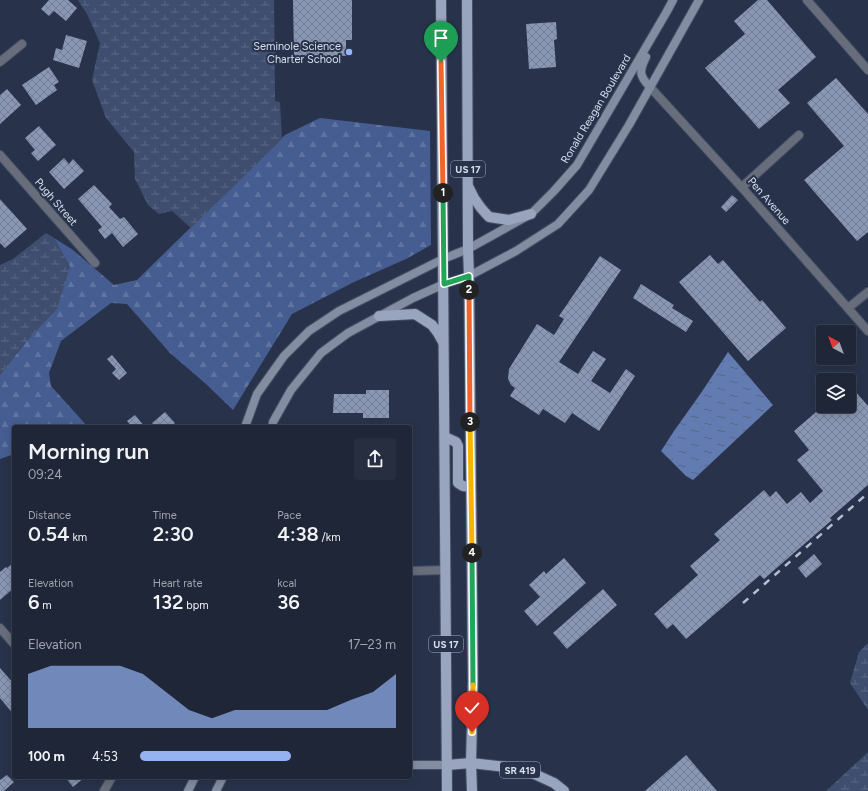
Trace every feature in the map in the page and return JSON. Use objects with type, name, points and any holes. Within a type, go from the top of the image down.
[{"type":"main road","name":"US 17","points":[[441,0],[447,791]]},
{"type":"main road","name":"US 17","points":[[467,0],[473,680],[471,763],[472,791]]},
{"type":"main road","name":"Ronald Reagan Boulevard","points":[[246,425],[257,394],[284,356],[309,331],[339,311],[443,259],[468,249],[531,214],[577,166],[673,0]]},
{"type":"main road","points":[[272,425],[291,390],[321,353],[348,333],[413,298],[444,284],[469,276],[516,251],[558,224],[589,190],[629,125],[699,0]]},
{"type":"main road","points":[[650,87],[641,75],[641,66],[661,30],[666,13]]},
{"type":"main road","points":[[468,185],[474,198],[489,217],[508,220],[531,214]]},
{"type":"main road","points":[[379,316],[415,314],[432,325],[444,344]]},
{"type":"main road","points":[[445,437],[456,442],[458,446],[458,483],[463,486],[471,487]]},
{"type":"main road","name":"SR 419","points":[[447,765],[471,763],[506,766],[530,772],[554,783],[564,791]]},
{"type":"main road","points":[[412,764],[447,765]]},
{"type":"main road","points":[[188,791],[194,779]]},
{"type":"main road","points":[[216,791],[222,779]]},
{"type":"street","points":[[807,0],[868,70]]},
{"type":"street","points":[[0,62],[22,44]]},
{"type":"street","name":"Pen Avenue","points":[[650,87],[742,186],[868,331]]},
{"type":"street","points":[[742,186],[799,135]]},
{"type":"street","name":"Pugh Street","points":[[0,155],[95,263]]},
{"type":"street","points":[[848,308],[868,292]]},
{"type":"street","points":[[412,571],[446,570]]},
{"type":"street","points":[[0,628],[12,639]]},
{"type":"street","points":[[104,791],[111,779]]},
{"type":"green space","points":[[78,0],[274,0],[275,101],[280,102],[282,139],[191,228],[172,211],[159,214],[148,205],[135,179],[134,152],[106,118],[92,80],[100,43],[87,14]]},
{"type":"green space","points":[[320,118],[430,131],[431,245],[406,259],[354,282],[292,314],[233,410],[170,353],[127,304],[111,303],[61,341],[49,373],[51,386],[86,425],[12,425],[12,455],[0,459],[0,375],[25,343],[70,267],[54,238],[73,250],[114,285],[137,280],[285,135]]},
{"type":"green space","points":[[46,233],[54,238],[70,267],[57,309],[25,343],[0,375],[0,265],[13,259]]},
{"type":"green space","points":[[868,643],[868,710],[850,683],[859,652]]},
{"type":"green space","points":[[868,752],[868,791],[826,791]]},
{"type":"water","points":[[728,352],[773,405],[693,480],[686,476],[661,451]]},
{"type":"building","points":[[49,0],[68,0],[77,8],[66,21],[54,11],[49,16],[41,9]]},
{"type":"building","points":[[293,0],[352,0],[352,40],[346,40],[346,56],[294,56]]},
{"type":"building","points":[[758,0],[767,0],[816,57],[778,90],[790,103],[759,129],[705,68],[745,34],[734,21]]},
{"type":"building","points":[[556,22],[557,39],[554,40],[556,67],[529,69],[526,24]]},
{"type":"building","points":[[66,35],[87,41],[79,68],[53,60],[56,48],[62,50]]},
{"type":"building","points":[[49,67],[59,82],[54,85],[57,90],[36,105],[22,85]]},
{"type":"building","points":[[836,78],[868,114],[868,232],[857,241],[804,180],[844,146],[807,103]]},
{"type":"building","points":[[7,89],[21,105],[0,124],[0,95]]},
{"type":"building","points":[[39,126],[56,145],[38,161],[31,153],[35,150],[25,138]]},
{"type":"building","points":[[64,158],[69,164],[73,159],[84,171],[64,189],[49,172]]},
{"type":"building","points":[[94,185],[112,204],[109,207],[120,219],[124,217],[138,234],[123,247],[112,233],[105,239],[98,230],[102,227],[78,199]]},
{"type":"building","points":[[732,195],[738,200],[726,212],[721,207]]},
{"type":"building","points":[[0,199],[27,229],[5,248],[0,243]]},
{"type":"building","points":[[710,255],[718,264],[723,260],[760,302],[762,300],[786,328],[748,361],[679,282]]},
{"type":"building","points":[[600,256],[621,270],[559,362],[578,374],[593,351],[606,359],[591,381],[610,393],[626,369],[635,376],[599,431],[572,413],[565,423],[543,409],[539,415],[510,396],[515,388],[511,385],[508,379],[509,369],[537,324],[554,335],[564,319],[559,316]]},
{"type":"building","points":[[641,284],[674,305],[672,308],[693,321],[686,332],[633,298]]},
{"type":"building","points":[[112,355],[127,373],[119,380],[112,373],[116,369],[107,359]]},
{"type":"building","points":[[366,390],[389,390],[389,418],[363,418],[363,413],[333,413],[334,394],[366,394]]},
{"type":"building","points":[[856,392],[868,406],[868,485],[830,518],[832,520],[764,579],[760,575],[686,639],[673,624],[667,629],[654,614],[698,575],[690,566],[720,540],[714,534],[764,490],[770,497],[776,491],[787,504],[801,492],[810,503],[823,491],[797,460],[809,450],[794,431],[816,412],[856,413]]},
{"type":"building","points":[[165,412],[175,423],[172,425],[154,425],[152,423]]},
{"type":"building","points":[[135,415],[143,425],[130,425],[127,421]]},
{"type":"building","points":[[814,554],[822,564],[806,578],[798,568]]},
{"type":"building","points":[[564,558],[586,583],[537,626],[524,611],[540,597],[529,585],[544,571],[546,574]]},
{"type":"building","points":[[12,564],[12,590],[0,600],[0,572],[6,567],[7,568]]},
{"type":"building","points":[[603,589],[617,605],[567,649],[553,633]]},
{"type":"building","points":[[0,668],[12,682],[12,713],[0,698]]},
{"type":"building","points":[[686,755],[717,791],[645,791]]},
{"type":"building","points":[[7,775],[14,782],[4,791],[0,791],[0,780]]},
{"type":"building","points":[[67,779],[83,779],[73,787]]},
{"type":"railway","points":[[743,603],[868,493]]},
{"type":"place","name":"Seminole Science Charter School","points":[[349,52]]},
{"type":"route","points":[[441,62],[444,284],[469,276],[473,680],[472,732]]}]
